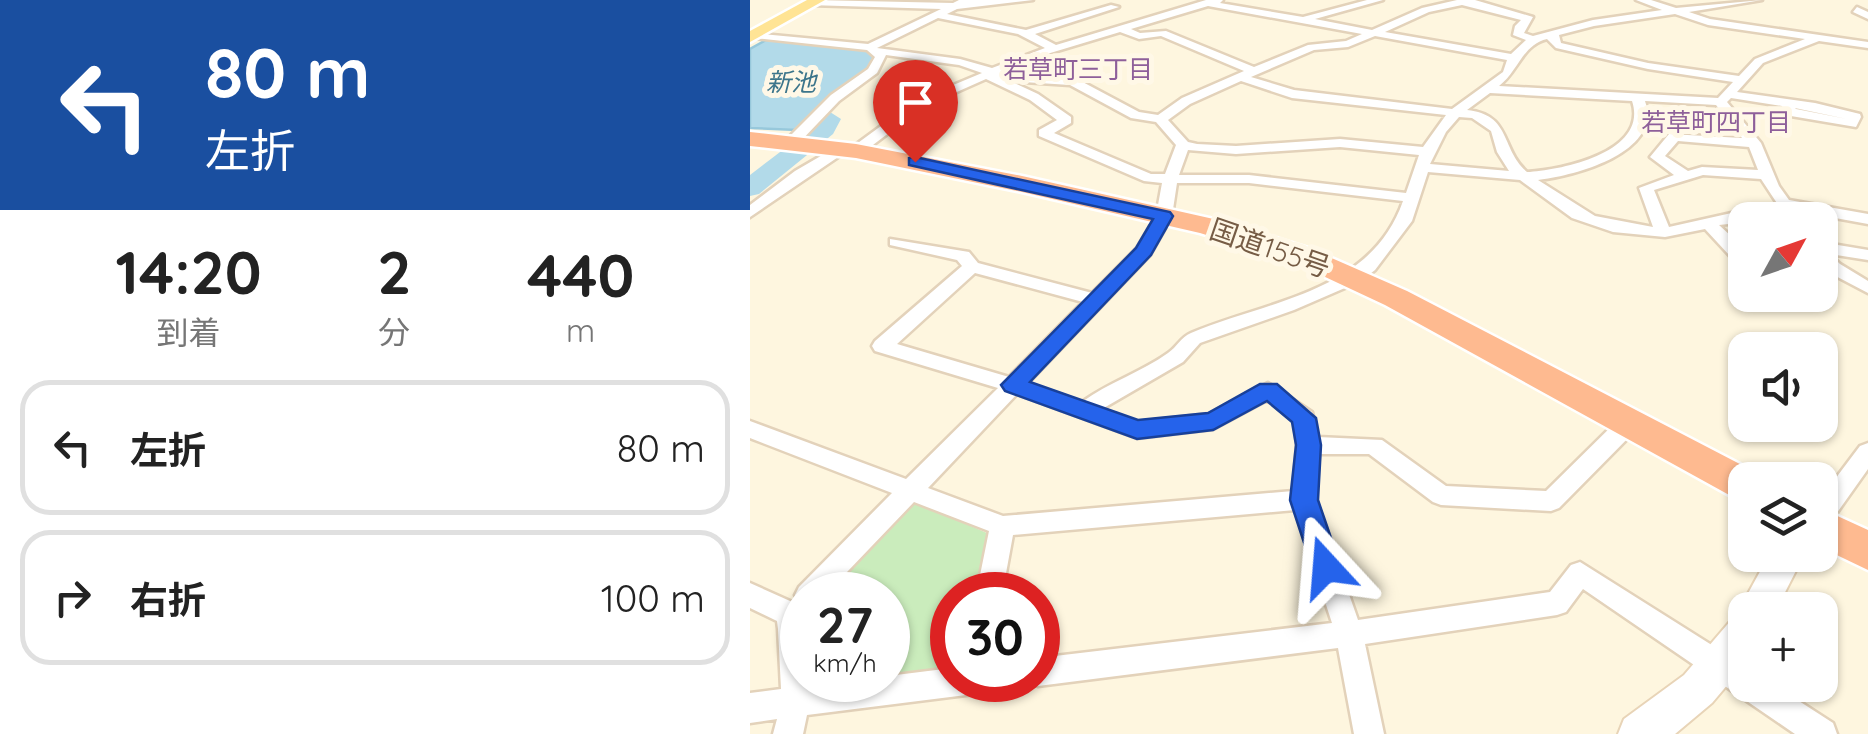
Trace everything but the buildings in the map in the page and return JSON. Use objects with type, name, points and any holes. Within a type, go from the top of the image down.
[{"type":"highway","name":"国道155号","points":[[750,139],[819,138],[1249,237],[1355,278],[1728,476]]},
{"type":"highway","points":[[1838,535],[1868,551]]},
{"type":"main road","points":[[752,36],[816,2]]},
{"type":"street","points":[[875,49],[966,0]]},
{"type":"street","points":[[816,2],[955,6],[1028,0]]},
{"type":"street","points":[[1086,0],[1160,17]]},
{"type":"street","points":[[1322,0],[1347,8]]},
{"type":"street","points":[[1301,20],[1378,0]]},
{"type":"street","points":[[1642,0],[1708,22],[1868,45]]},
{"type":"street","points":[[1086,411],[1109,393],[1176,357],[1193,339],[1355,278],[1391,240],[1425,160],[1456,112],[1512,71],[1514,58],[1540,37],[1726,2],[1757,0]]},
{"type":"street","points":[[1160,120],[1186,101],[1312,47],[1348,44],[1426,10],[1467,1],[1529,19],[1520,26],[1518,35],[1556,38],[1556,45],[1648,66],[1741,80]]},
{"type":"street","points":[[819,138],[919,104],[1052,47],[1122,29],[1193,4],[1212,2],[1514,58]]},
{"type":"street","points":[[1009,4],[1070,20]]},
{"type":"street","points":[[1122,29],[1139,36],[1162,33],[1189,23],[1193,4]]},
{"type":"street","points":[[1025,34],[1114,6]]},
{"type":"street","points":[[937,14],[1025,34],[1052,47]]},
{"type":"street","points":[[1162,33],[1254,71]]},
{"type":"street","points":[[1854,43],[1868,35]]},
{"type":"street","points":[[752,36],[960,62],[993,74],[1066,120],[1044,132],[1114,166],[1149,178],[1249,178],[1412,198]]},
{"type":"street","points":[[1784,202],[1754,143],[1726,114],[1725,98],[1759,61],[1817,38]]},
{"type":"street","points":[[750,212],[800,174],[834,98],[873,70],[875,49]]},
{"type":"street","points":[[993,74],[1072,82],[1136,115],[1160,120],[1183,145],[1236,150],[1340,144],[1520,178],[1608,226],[1663,232],[1728,215]]},
{"type":"street","points":[[1240,77],[1292,94],[1475,115],[1497,128],[1507,160],[1520,178]]},
{"type":"street","points":[[1490,89],[1788,104]]},
{"type":"street","points":[[1520,178],[1609,157],[1644,118],[1638,99]]},
{"type":"street","points":[[1683,174],[1657,157],[1674,137],[1754,143]]},
{"type":"street","points":[[830,572],[1144,251],[1164,216],[1170,179],[1183,145]]},
{"type":"street","points":[[1663,232],[1646,188],[1702,171],[1768,175]]},
{"type":"street","points":[[1838,214],[1868,219]]},
{"type":"street","points":[[1708,223],[1728,244]]},
{"type":"street","points":[[896,242],[963,256],[972,267],[1096,300]]},
{"type":"street","points":[[1838,256],[1868,255]]},
{"type":"street","points":[[972,267],[882,346],[1013,385],[1137,430],[1213,421],[1268,390],[1304,418],[1308,445],[1304,500],[1349,634],[1369,734]]},
{"type":"street","points":[[1838,267],[1868,288]]},
{"type":"street","points":[[1308,445],[1374,446],[1441,495],[1551,501],[1630,422]]},
{"type":"street","points":[[750,430],[1002,526],[1304,500]]},
{"type":"street","points":[[1838,493],[1868,452]]},
{"type":"street","points":[[993,572],[1002,526]]},
{"type":"street","points":[[1060,669],[1349,634],[1557,603],[1580,574],[1728,671]]},
{"type":"street","points":[[750,595],[780,600]]},
{"type":"street","points":[[1639,734],[1728,683]]},
{"type":"street","points":[[750,708],[797,702],[788,734]]},
{"type":"street","points":[[1774,702],[1822,734]]},
{"type":"green space","points":[[912,500],[989,534],[982,572],[930,572],[930,677],[910,679],[910,572],[841,572]]},
{"type":"water","name":"新池","points":[[766,40],[867,49],[877,60],[797,130],[750,128],[750,49]]},
{"type":"waterway","points":[[750,188],[825,129],[830,119],[809,120]]},
{"type":"district","name":"若草町三丁目","points":[[1078,69]]},
{"type":"district","name":"若草町四丁目","points":[[1716,122]]},
{"type":"route","points":[[915,162],[1164,216],[1144,251],[1013,385],[1137,430],[1213,421],[1268,390],[1304,418],[1308,445],[1304,500],[1326,567]]}]
